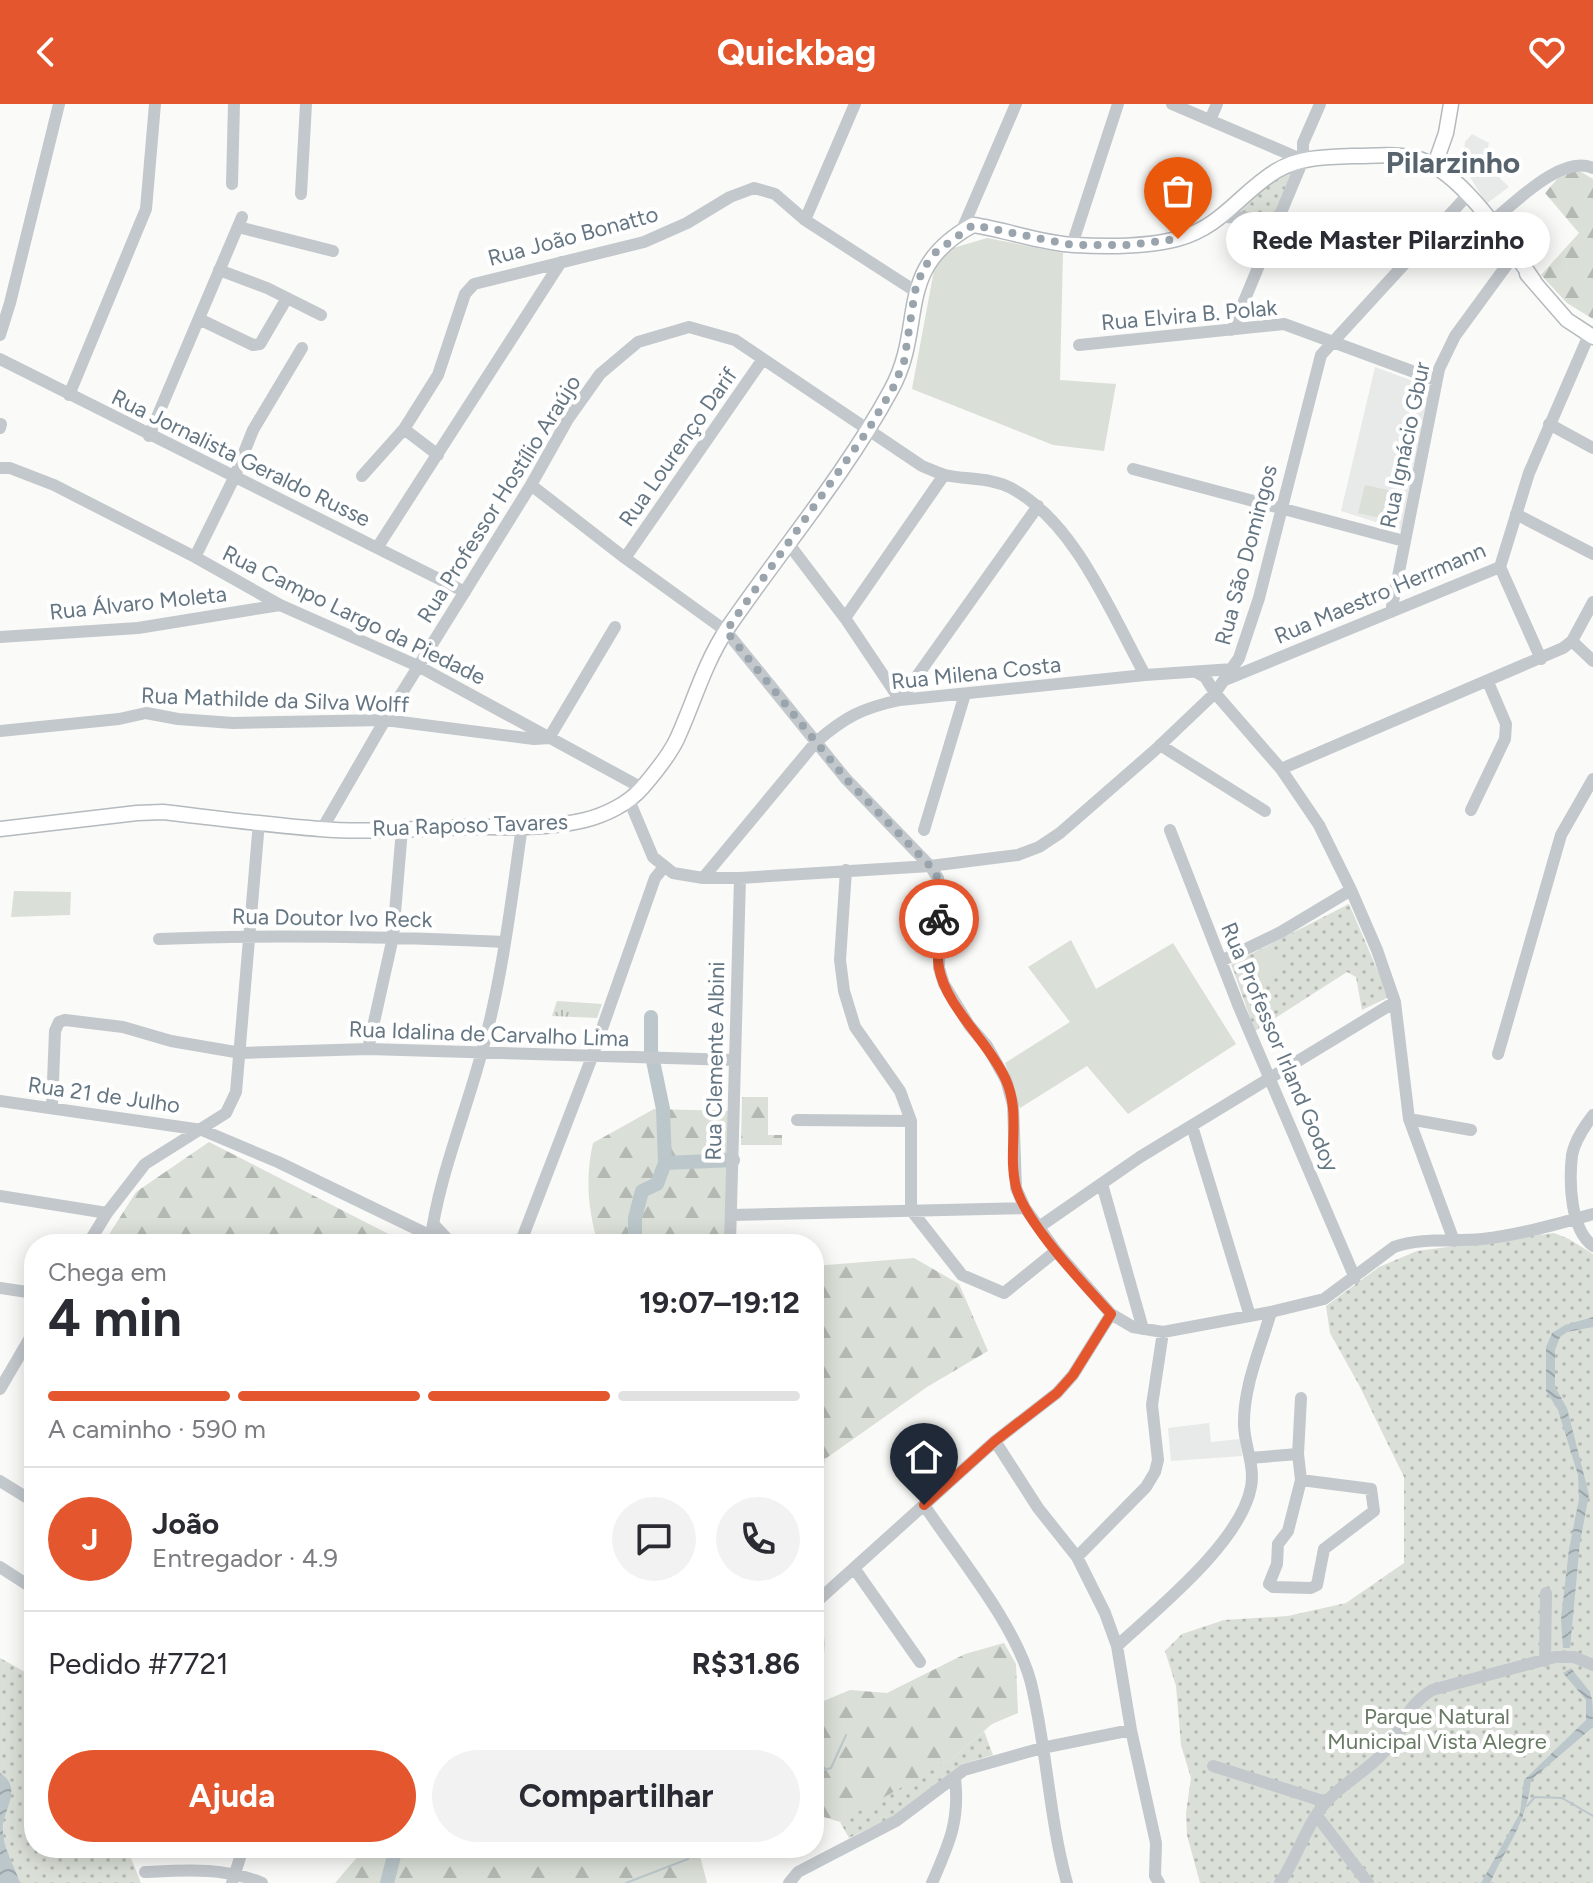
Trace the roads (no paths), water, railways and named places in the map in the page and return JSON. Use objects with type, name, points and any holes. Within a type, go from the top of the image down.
[{"type":"main road","points":[[1434,167],[1446,133],[1451,104]]},
{"type":"main road","points":[[961,232],[973,225],[1072,245],[1128,245],[1178,239],[1223,217],[1266,178],[1281,168],[1303,160],[1327,157],[1416,158],[1451,176],[1558,311],[1591,336]]},
{"type":"main road","points":[[1434,167],[1534,281]]},
{"type":"main road","points":[[1464,199],[1471,202],[1490,223]]},
{"type":"main road","name":"Rua Raposo Tavares","points":[[0,829],[163,812],[322,829],[522,826],[587,820],[629,800],[642,788],[677,739],[700,677],[726,631],[868,430],[904,362],[915,291],[923,269],[936,252],[961,232]]},
{"type":"street","points":[[0,335],[59,104]]},
{"type":"street","points":[[69,395],[146,209],[155,104]]},
{"type":"street","points":[[232,184],[234,104]]},
{"type":"street","points":[[301,194],[306,104]]},
{"type":"street","points":[[855,104],[805,220],[915,291]]},
{"type":"street","points":[[961,232],[1016,104]]},
{"type":"street","points":[[1072,245],[1118,104]]},
{"type":"street","points":[[1172,104],[1303,160]]},
{"type":"street","points":[[1210,120],[1217,104]]},
{"type":"street","points":[[1232,330],[1303,160],[1303,143],[1320,104]]},
{"type":"street","points":[[1490,223],[1553,174],[1580,164],[1593,168]]},
{"type":"street","name":"Rua João Bonatto","points":[[362,476],[404,429],[438,375],[465,294],[474,284],[644,242],[687,223],[730,197],[754,188],[775,194],[805,220]]},
{"type":"street","name":"Rua São Domingos","points":[[664,867],[673,873],[703,878],[740,878],[930,866],[1018,855],[1039,847],[1060,833],[1215,693],[1236,664],[1257,606],[1318,361],[1329,343],[1464,199]]},
{"type":"street","points":[[1223,217],[1278,219]]},
{"type":"street","points":[[149,436],[240,222],[333,251]]},
{"type":"street","name":"Rua Ignácio Gbur","points":[[1391,612],[1436,380],[1443,359],[1455,336],[1512,258]]},
{"type":"street","points":[[377,548],[561,262]]},
{"type":"street","points":[[219,270],[321,315]]},
{"type":"street","points":[[199,319],[253,345],[260,344],[287,298]]},
{"type":"street","name":"Rua Elvira B. Polak","points":[[1079,345],[1284,324],[1436,380]]},
{"type":"street","name":"Rua Professor Hostílio Araújo","points":[[322,829],[568,419],[600,374],[638,342],[689,327],[735,340],[922,466],[944,475],[997,482],[1038,506]]},
{"type":"street","name":"Rua Maestro Herrmann","points":[[1225,680],[1500,567],[1549,424],[1591,336]]},
{"type":"street","points":[[195,557],[234,478],[253,430],[302,348]]},
{"type":"street","name":"Rua Jornalista Geraldo Russe","points":[[0,359],[465,592]]},
{"type":"street","name":"Rua Lourenço Darif","points":[[625,558],[763,359]]},
{"type":"street","points":[[1549,424],[1593,448]]},
{"type":"street","points":[[404,429],[438,455]]},
{"type":"street","name":"Rua Campo Largo da Piedade","points":[[0,468],[10,468],[54,485],[195,557],[280,605],[418,666],[642,788]]},
{"type":"street","points":[[1133,469],[1404,541]]},
{"type":"street","points":[[845,618],[944,475]]},
{"type":"street","points":[[531,485],[726,631],[846,779],[930,866],[938,878],[940,890],[939,968],[944,984],[969,1025],[987,1046],[1006,1080],[1013,1105],[1016,1188],[1025,1208],[1056,1251],[1114,1316],[1143,1329],[1163,1332],[1271,1312],[1324,1299],[1394,1247],[1422,1241],[1484,1239],[1593,1214]]},
{"type":"street","points":[[788,543],[845,618],[900,700],[1038,506],[1082,560],[1145,675]]},
{"type":"street","points":[[1516,514],[1593,554]]},
{"type":"street","points":[[1500,567],[1541,659]]},
{"type":"street","points":[[1281,769],[1541,659],[1572,641],[1593,602]]},
{"type":"street","name":"Rua Álvaro Moleta","points":[[0,637],[138,628],[280,605]]},
{"type":"street","points":[[549,738],[615,627]]},
{"type":"street","points":[[1572,641],[1593,661]]},
{"type":"street","points":[[1236,664],[1254,669]]},
{"type":"street","name":"Rua Milena Costa","points":[[703,878],[816,742],[853,713],[868,706],[900,700],[1196,672],[1236,664]]},
{"type":"street","points":[[1196,672],[1205,677],[1215,693],[1281,769],[1319,825],[1351,890],[1395,1002],[1409,1119],[1454,1241]]},
{"type":"street","points":[[1471,810],[1505,739],[1506,724],[1488,682]]},
{"type":"street","points":[[924,830],[965,694]]},
{"type":"street","name":"Rua Mathilde da Silva Wolff","points":[[0,730],[119,719],[146,713],[233,723],[385,720],[534,739],[549,738]]},
{"type":"street","points":[[0,720],[0,730]]},
{"type":"street","points":[[1160,745],[1265,811]]},
{"type":"street","points":[[1498,1054],[1561,835],[1567,819],[1593,779]]},
{"type":"street","points":[[524,1234],[592,1057],[655,878],[664,867],[653,857],[629,800]]},
{"type":"street","points":[[94,1234],[145,1164],[226,1113],[236,1092],[259,822]]},
{"type":"street","points":[[432,1234],[448,1158],[481,1054],[505,942],[522,826]]},
{"type":"street","points":[[368,1049],[393,937],[402,829]]},
{"type":"street","name":"Rua Professor Irland Godoy","points":[[1170,830],[1221,961],[1355,1278]]},
{"type":"street","points":[[898,867],[906,856],[907,843]]},
{"type":"street","points":[[846,870],[840,960],[848,1010],[855,1027],[900,1091],[911,1121],[911,1210],[962,1275],[1004,1293],[1056,1251]]},
{"type":"street","name":"Rua Clemente Albini","points":[[730,1234],[740,878]]},
{"type":"street","points":[[1221,961],[1281,932],[1351,890]]},
{"type":"street","name":"Rua Doutor Ivo Reck","points":[[159,939],[251,935],[505,942]]},
{"type":"street","points":[[1039,1227],[1192,1126],[1395,1002]]},
{"type":"street","name":"Rua Idalina de Carvalho Lima","points":[[52,1107],[55,1031],[59,1022],[65,1020],[123,1027],[171,1041],[241,1053],[368,1049],[735,1060]]},
{"type":"street","name":"Rua 21 de Julho","points":[[0,1101],[207,1127],[430,1234]]},
{"type":"street","points":[[1590,1244],[1576,1219],[1572,1200],[1572,1155],[1577,1139],[1593,1115]]},
{"type":"street","points":[[1409,1119],[1471,1130]]},
{"type":"street","points":[[797,1120],[911,1121]]},
{"type":"street","points":[[1192,1126],[1250,1316]]},
{"type":"street","points":[[1102,1184],[1143,1329]]},
{"type":"street","points":[[0,1196],[107,1213]]},
{"type":"street","points":[[731,1215],[1025,1208]]},
{"type":"street","points":[[0,1288],[24,1292]]},
{"type":"street","points":[[824,1595],[995,1441],[1057,1393],[1114,1316],[1130,1300],[1132,1288]]},
{"type":"street","points":[[1117,1646],[1221,1545],[1251,1489],[1250,1458],[1244,1427],[1247,1394],[1271,1312]]},
{"type":"street","points":[[1077,1557],[1146,1487],[1155,1472],[1158,1460],[1152,1405],[1163,1332]]},
{"type":"street","points":[[2,1383],[24,1347]]},
{"type":"street","points":[[1301,1398],[1298,1454],[1301,1480],[1288,1531],[1278,1544],[1277,1564],[1269,1580],[1273,1587],[1311,1588],[1317,1585],[1324,1549],[1374,1511],[1371,1489],[1301,1480]]},
{"type":"street","points":[[995,1441],[1038,1508],[1077,1557],[1105,1613],[1117,1646],[1131,1730],[1156,1843],[1153,1881]]},
{"type":"street","points":[[1250,1458],[1298,1454]]},
{"type":"street","points":[[0,1481],[24,1496]]},
{"type":"street","points":[[924,1505],[999,1615],[1031,1682],[1067,1883]]},
{"type":"street","points":[[0,1567],[24,1583]]},
{"type":"street","points":[[854,1568],[920,1662]]},
{"type":"street","points":[[1545,1661],[1546,1593]]},
{"type":"street","points":[[1280,1883],[1326,1802],[1382,1754],[1394,1739],[1407,1711],[1419,1698],[1432,1690],[1555,1657],[1574,1657],[1593,1665]]},
{"type":"street","points":[[789,1883],[798,1872],[896,1821],[973,1766],[1131,1730]]},
{"type":"street","points":[[1213,1766],[1326,1802]]},
{"type":"street","points":[[932,1883],[953,1834],[957,1799],[955,1778]]},
{"type":"street","points":[[1317,1816],[1368,1883]]},
{"type":"street","points":[[234,1878],[240,1858]]},
{"type":"street","points":[[145,1872],[206,1870],[262,1883]]},
{"type":"water","points":[[1593,1317],[1593,1327],[1567,1332],[1560,1337],[1555,1350],[1555,1387],[1567,1408],[1589,1495],[1580,1542],[1570,1648],[1563,1648],[1561,1619],[1569,1549],[1579,1499],[1578,1475],[1558,1410],[1546,1391],[1546,1347],[1552,1333],[1565,1325]]},
{"type":"water","points":[[1571,1668],[1590,1693],[1593,1727],[1531,1780],[1529,1795],[1515,1833],[1490,1883],[1481,1883],[1520,1813],[1524,1780],[1586,1720],[1586,1700],[1563,1673]]},
{"type":"water","points":[[0,1773],[10,1784],[3,1832],[20,1883],[0,1883]]},
{"type":"waterway","points":[[635,1234],[635,1218],[642,1191],[657,1184],[665,1163],[663,1109],[651,1051],[651,1017]]},
{"type":"waterway","points":[[665,1163],[733,1160]]},
{"type":"waterway","points":[[824,1770],[831,1768],[846,1735]]},
{"type":"waterway","points":[[1527,1806],[1535,1797],[1562,1798],[1593,1816]]},
{"type":"waterway","points":[[387,1883],[393,1858]]},
{"type":"waterway","points":[[626,1883],[688,1858]]},
{"type":"place","name":"Rede Master Pilarzinho","points":[[1178,239]]},
{"type":"district","name":"Pilarzinho","points":[[1453,162]]},
{"type":"park label","name":"Parque Natural Municipal Vista Alegre","points":[[1437,1728]]}]
